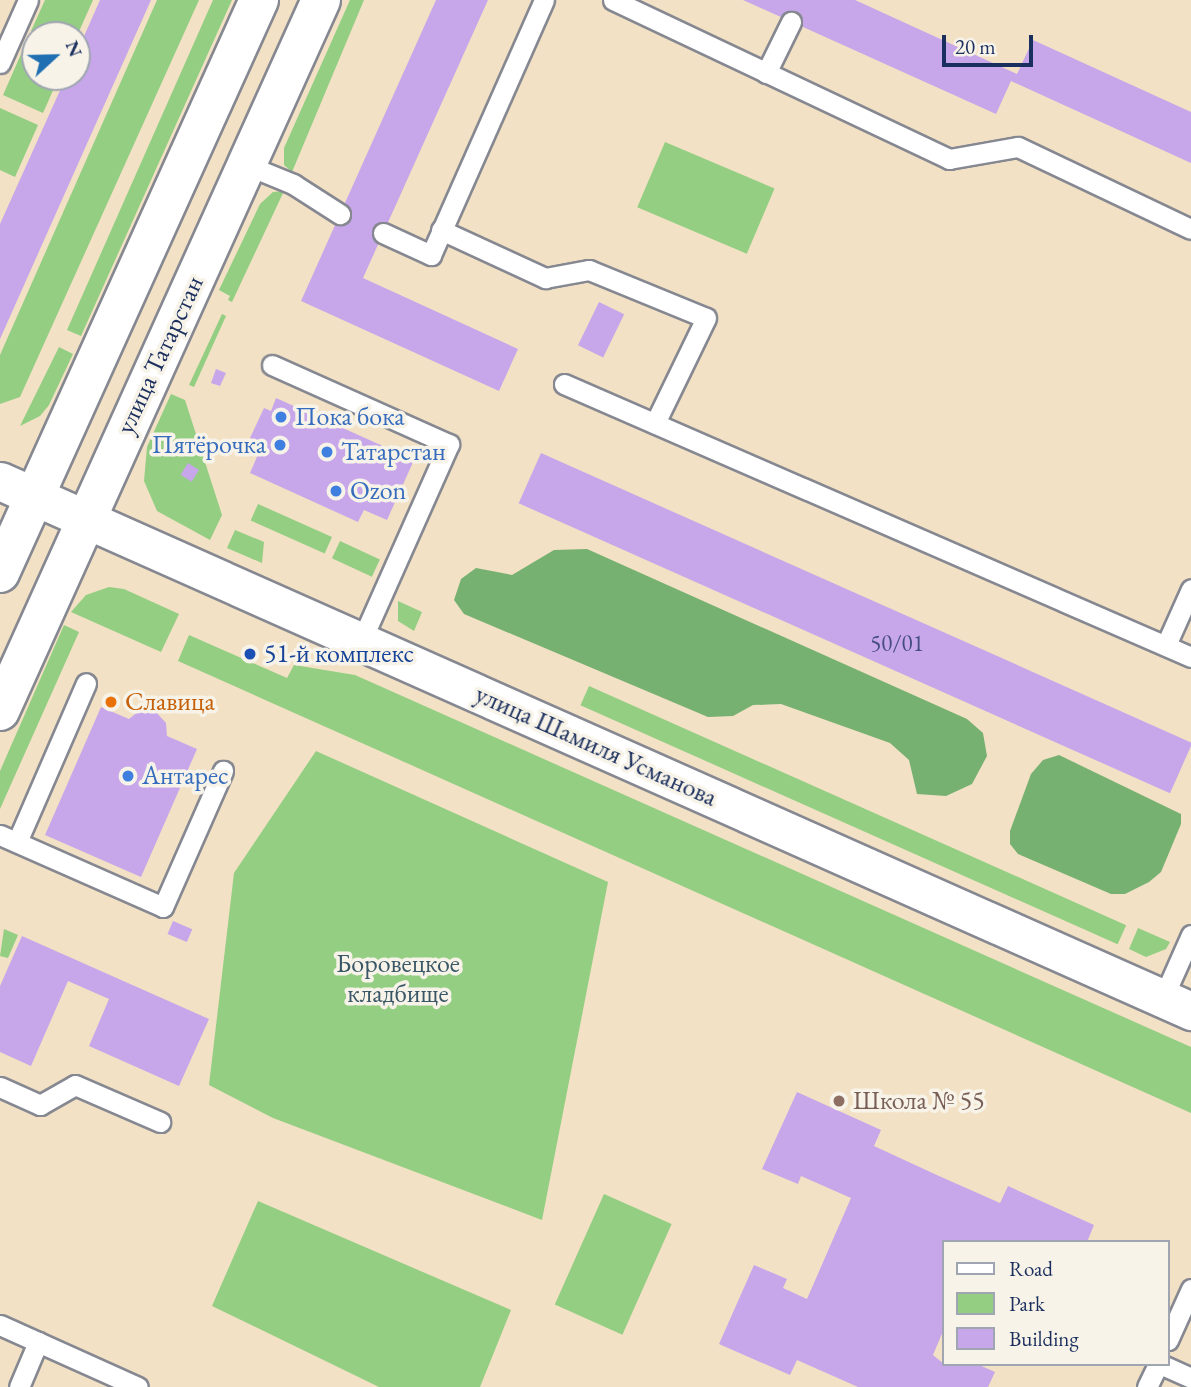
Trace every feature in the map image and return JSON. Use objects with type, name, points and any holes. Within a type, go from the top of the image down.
[{"type":"street","name":"улица Татарстан","points":[[0,573],[17,488],[196,144],[259,0]]},
{"type":"street","name":"улица Татарстан","points":[[0,711],[84,520],[249,166],[321,0]]},
{"type":"street","points":[[196,144],[197,165],[214,183],[237,178],[249,166]]},
{"type":"street","name":"улица Шамиля Усманова","points":[[17,488],[1177,1005]]},
{"type":"lane","points":[[0,63],[28,0]]},
{"type":"lane","points":[[383,233],[430,255],[544,0]]},
{"type":"lane","points":[[613,0],[949,159],[1018,147],[1191,229]]},
{"type":"lane","points":[[766,73],[792,22]]},
{"type":"lane","points":[[249,166],[293,184],[340,214]]},
{"type":"lane","points":[[441,230],[545,278],[589,270],[706,318],[655,423]]},
{"type":"lane","points":[[272,365],[449,444],[361,642]]},
{"type":"lane","points":[[564,384],[1191,657]]},
{"type":"lane","points":[[1166,645],[1191,589]]},
{"type":"lane","points":[[86,683],[8,839],[163,907],[223,771]]},
{"type":"lane","points":[[1177,1005],[1191,935]]},
{"type":"lane","points":[[0,1087],[40,1105],[75,1085],[160,1122]]},
{"type":"lane","points":[[1170,1336],[1191,1289]]},
{"type":"lane","points":[[0,1325],[138,1387]]},
{"type":"lane","points":[[19,1387],[38,1342]]},
{"type":"lane","points":[[1147,1387],[1158,1366]]},
{"type":"lane","points":[[1164,1366],[1191,1378]]},
{"type":"green space","points":[[45,0],[93,0],[84,21],[36,21]]},
{"type":"green space","points":[[157,0],[199,0],[20,397],[0,404],[0,355]]},
{"type":"green space","points":[[213,0],[232,0],[81,336],[67,330]]},
{"type":"green space","points":[[350,0],[364,0],[292,172],[284,165],[284,148]]},
{"type":"green space","points":[[21,54],[21,91],[53,91],[43,113],[3,95]]},
{"type":"green space","points":[[0,108],[38,125],[15,177],[0,170]]},
{"type":"green space","points":[[665,142],[775,188],[747,254],[637,207]]},
{"type":"green space","points":[[284,191],[232,302],[228,300],[230,296],[219,290],[260,204],[273,192]]},
{"type":"green space","points":[[222,314],[226,316],[194,387],[189,385]]},
{"type":"green space","points":[[59,347],[73,354],[49,405],[40,416],[20,426]]},
{"type":"green space","points":[[171,394],[185,400],[222,515],[210,540],[157,511],[144,481],[147,447]]},
{"type":"green space","points":[[258,504],[332,537],[325,553],[251,520]]},
{"type":"green space","points":[[235,530],[264,542],[262,563],[227,548]]},
{"type":"green space","points":[[340,541],[380,560],[372,577],[332,558]]},
{"type":"green space","points":[[587,549],[967,719],[983,733],[987,756],[972,784],[946,796],[917,794],[909,760],[890,743],[781,704],[753,705],[733,716],[708,717],[464,614],[454,600],[461,579],[476,568],[512,575],[554,550]]},
{"type":"green space","points":[[109,587],[124,589],[179,614],[161,652],[71,612],[86,595]]},
{"type":"green space","points":[[398,601],[422,612],[414,631],[398,621]]},
{"type":"green space","points":[[64,625],[79,632],[0,809],[0,771]]},
{"type":"green space","points":[[189,635],[287,678],[294,665],[355,675],[1191,1047],[1191,1113],[178,661]]},
{"type":"green space","points":[[589,686],[1126,925],[1118,944],[580,705]]},
{"type":"green space","name":"Боровецкое кладбище","points":[[316,751],[608,882],[542,1220],[273,1118],[209,1085],[234,873]]},
{"type":"green space","points":[[1059,755],[1181,814],[1181,824],[1161,872],[1149,882],[1125,894],[1111,894],[1018,854],[1010,844],[1010,831],[1031,774],[1043,760]]},
{"type":"green space","points":[[1138,928],[1170,942],[1166,949],[1146,957],[1129,949]]},
{"type":"green space","points":[[4,929],[18,935],[8,958],[0,956]]},
{"type":"green space","points":[[604,1194],[672,1224],[622,1335],[555,1305]]},
{"type":"green space","points":[[258,1201],[511,1310],[480,1387],[379,1387],[212,1306]]},
{"type":"building","points":[[100,0],[151,0],[0,339],[0,224],[60,91],[91,91],[91,21]]},
{"type":"building","points":[[436,0],[488,0],[363,278],[518,349],[499,391],[301,301]]},
{"type":"building","points":[[743,0],[855,0],[1017,74],[1033,40],[1191,112],[1191,163],[1011,81],[996,114]]},
{"type":"building","points":[[599,302],[624,314],[603,357],[578,345]]},
{"type":"building","points":[[216,369],[226,373],[220,386],[211,383]]},
{"type":"building","name":"Татарстан","points":[[276,398],[414,460],[387,520],[364,510],[358,522],[250,473],[263,443],[250,438],[264,408],[271,411]]},
{"type":"building","points":[[541,453],[1191,742],[1170,793],[519,503]]},
{"type":"building","points":[[188,463],[199,470],[192,482],[181,475]]},
{"type":"building","name":"Славица","points":[[107,694],[119,700],[115,709],[102,704]]},
{"type":"building","name":"Антарес","points":[[101,707],[129,719],[139,711],[155,711],[166,723],[167,736],[197,749],[141,877],[45,835]]},
{"type":"building","points":[[173,921],[192,929],[187,942],[168,934]]},
{"type":"building","points":[[22,936],[209,1019],[179,1086],[89,1046],[109,999],[68,981],[31,1066],[0,1052],[0,986]]},
{"type":"building","points":[[797,1092],[881,1130],[874,1146],[939,1176],[1000,1203],[1008,1186],[1094,1225],[1088,1240],[942,1240],[942,1334],[933,1355],[942,1362],[942,1366],[982,1366],[995,1372],[988,1387],[858,1387],[797,1360],[790,1375],[719,1344],[754,1265],[787,1279],[783,1288],[807,1299],[851,1198],[801,1176],[798,1184],[762,1169]]},
{"type":"place","name":"Пока бока","points":[[281,417]]},
{"type":"place","name":"Пятёрочка","points":[[280,445]]},
{"type":"place","name":"Татарстан","points":[[327,452]]},
{"type":"place","name":"Ozon","points":[[336,491]]},
{"type":"place","name":"51-й комплекс","points":[[250,654]]},
{"type":"place","name":"Славица","points":[[111,702]]},
{"type":"place","name":"Антарес","points":[[128,776]]},
{"type":"place","name":"Школа № 55","points":[[839,1101]]}]
